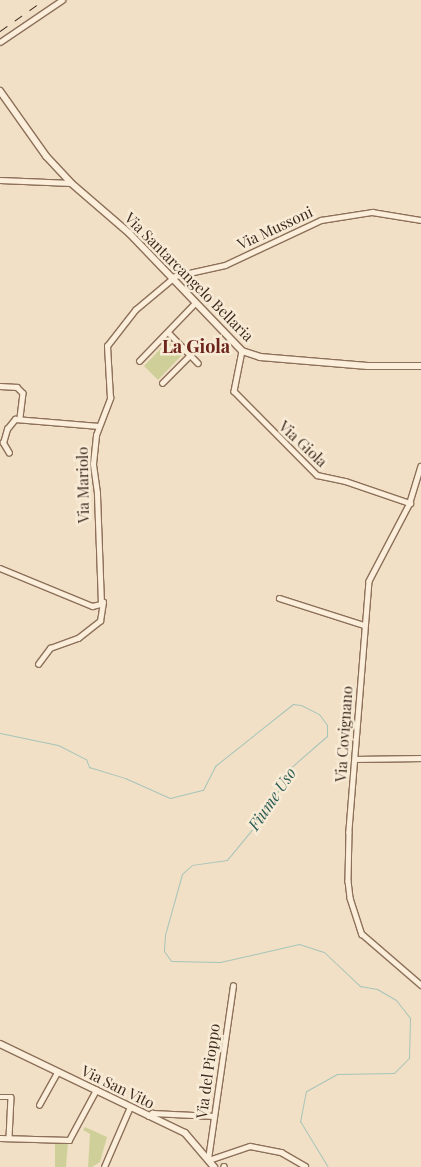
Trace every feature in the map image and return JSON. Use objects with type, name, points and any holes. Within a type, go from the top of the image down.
[{"type":"street","points":[[0,42],[62,0]]},
{"type":"street","name":"Via Santarcangelo Bellaria","points":[[0,91],[46,156],[71,183],[129,233],[242,351],[260,357],[368,366],[421,366]]},
{"type":"street","points":[[0,180],[71,183]]},
{"type":"street","name":"Via Mussoni","points":[[172,278],[224,266],[321,220],[372,212],[421,220]]},
{"type":"street","name":"Via Mariolo","points":[[38,664],[50,648],[78,638],[100,621],[102,601],[93,464],[99,426],[110,398],[106,353],[110,340],[135,310],[172,278]]},
{"type":"street","points":[[139,360],[195,303]]},
{"type":"street","points":[[168,332],[198,363]]},
{"type":"street","name":"Via Giola","points":[[242,351],[234,391],[317,475],[350,482],[410,503]]},
{"type":"street","points":[[162,383],[190,355]]},
{"type":"street","points":[[0,386],[17,387],[23,393],[20,419]]},
{"type":"street","points":[[9,453],[3,443],[7,429],[11,422],[20,419],[99,426]]},
{"type":"street","name":"Via Covignano","points":[[421,466],[410,503],[369,581],[349,832],[350,898],[362,934],[368,942],[421,985]]},
{"type":"street","points":[[0,568],[92,606],[102,601]]},
{"type":"street","points":[[279,598],[364,625]]},
{"type":"street","points":[[356,760],[421,758]]},
{"type":"street","name":"Via del Pioppo","points":[[208,1160],[233,986]]},
{"type":"street","name":"Via San Vito","points":[[0,1044],[185,1134],[214,1167]]},
{"type":"street","points":[[40,1105],[57,1072]]},
{"type":"street","points":[[0,1138],[69,1140],[73,1136],[96,1090]]},
{"type":"street","points":[[0,1097],[11,1097],[10,1138]]},
{"type":"street","points":[[104,1167],[130,1107]]},
{"type":"street","points":[[148,1116],[152,1112],[214,1116]]},
{"type":"street","points":[[208,1160],[236,1150],[258,1147],[281,1152],[305,1166]]},
{"type":"green space","points":[[168,341],[182,355],[158,380],[144,366]]},
{"type":"green space","points":[[85,1127],[107,1137],[100,1162],[92,1167],[88,1167],[90,1134],[83,1130]]},
{"type":"green space","points":[[55,1142],[68,1142],[66,1167],[55,1167]]},
{"type":"waterway","name":"Fiume Uso","points":[[0,733],[58,745],[86,759],[89,767],[125,778],[170,798],[203,790],[215,766],[293,704],[301,705],[319,714],[327,725],[327,736],[289,769],[269,809],[227,860],[192,865],[182,874],[165,935],[164,951],[171,961],[220,962],[299,944],[324,952],[360,986],[377,989],[396,1000],[410,1018],[409,1058],[394,1073],[337,1074],[306,1091],[300,1121],[328,1167]]},
{"type":"railway","points":[[0,31],[44,0]]},
{"type":"district","name":"La Giola","points":[[196,346]]}]
